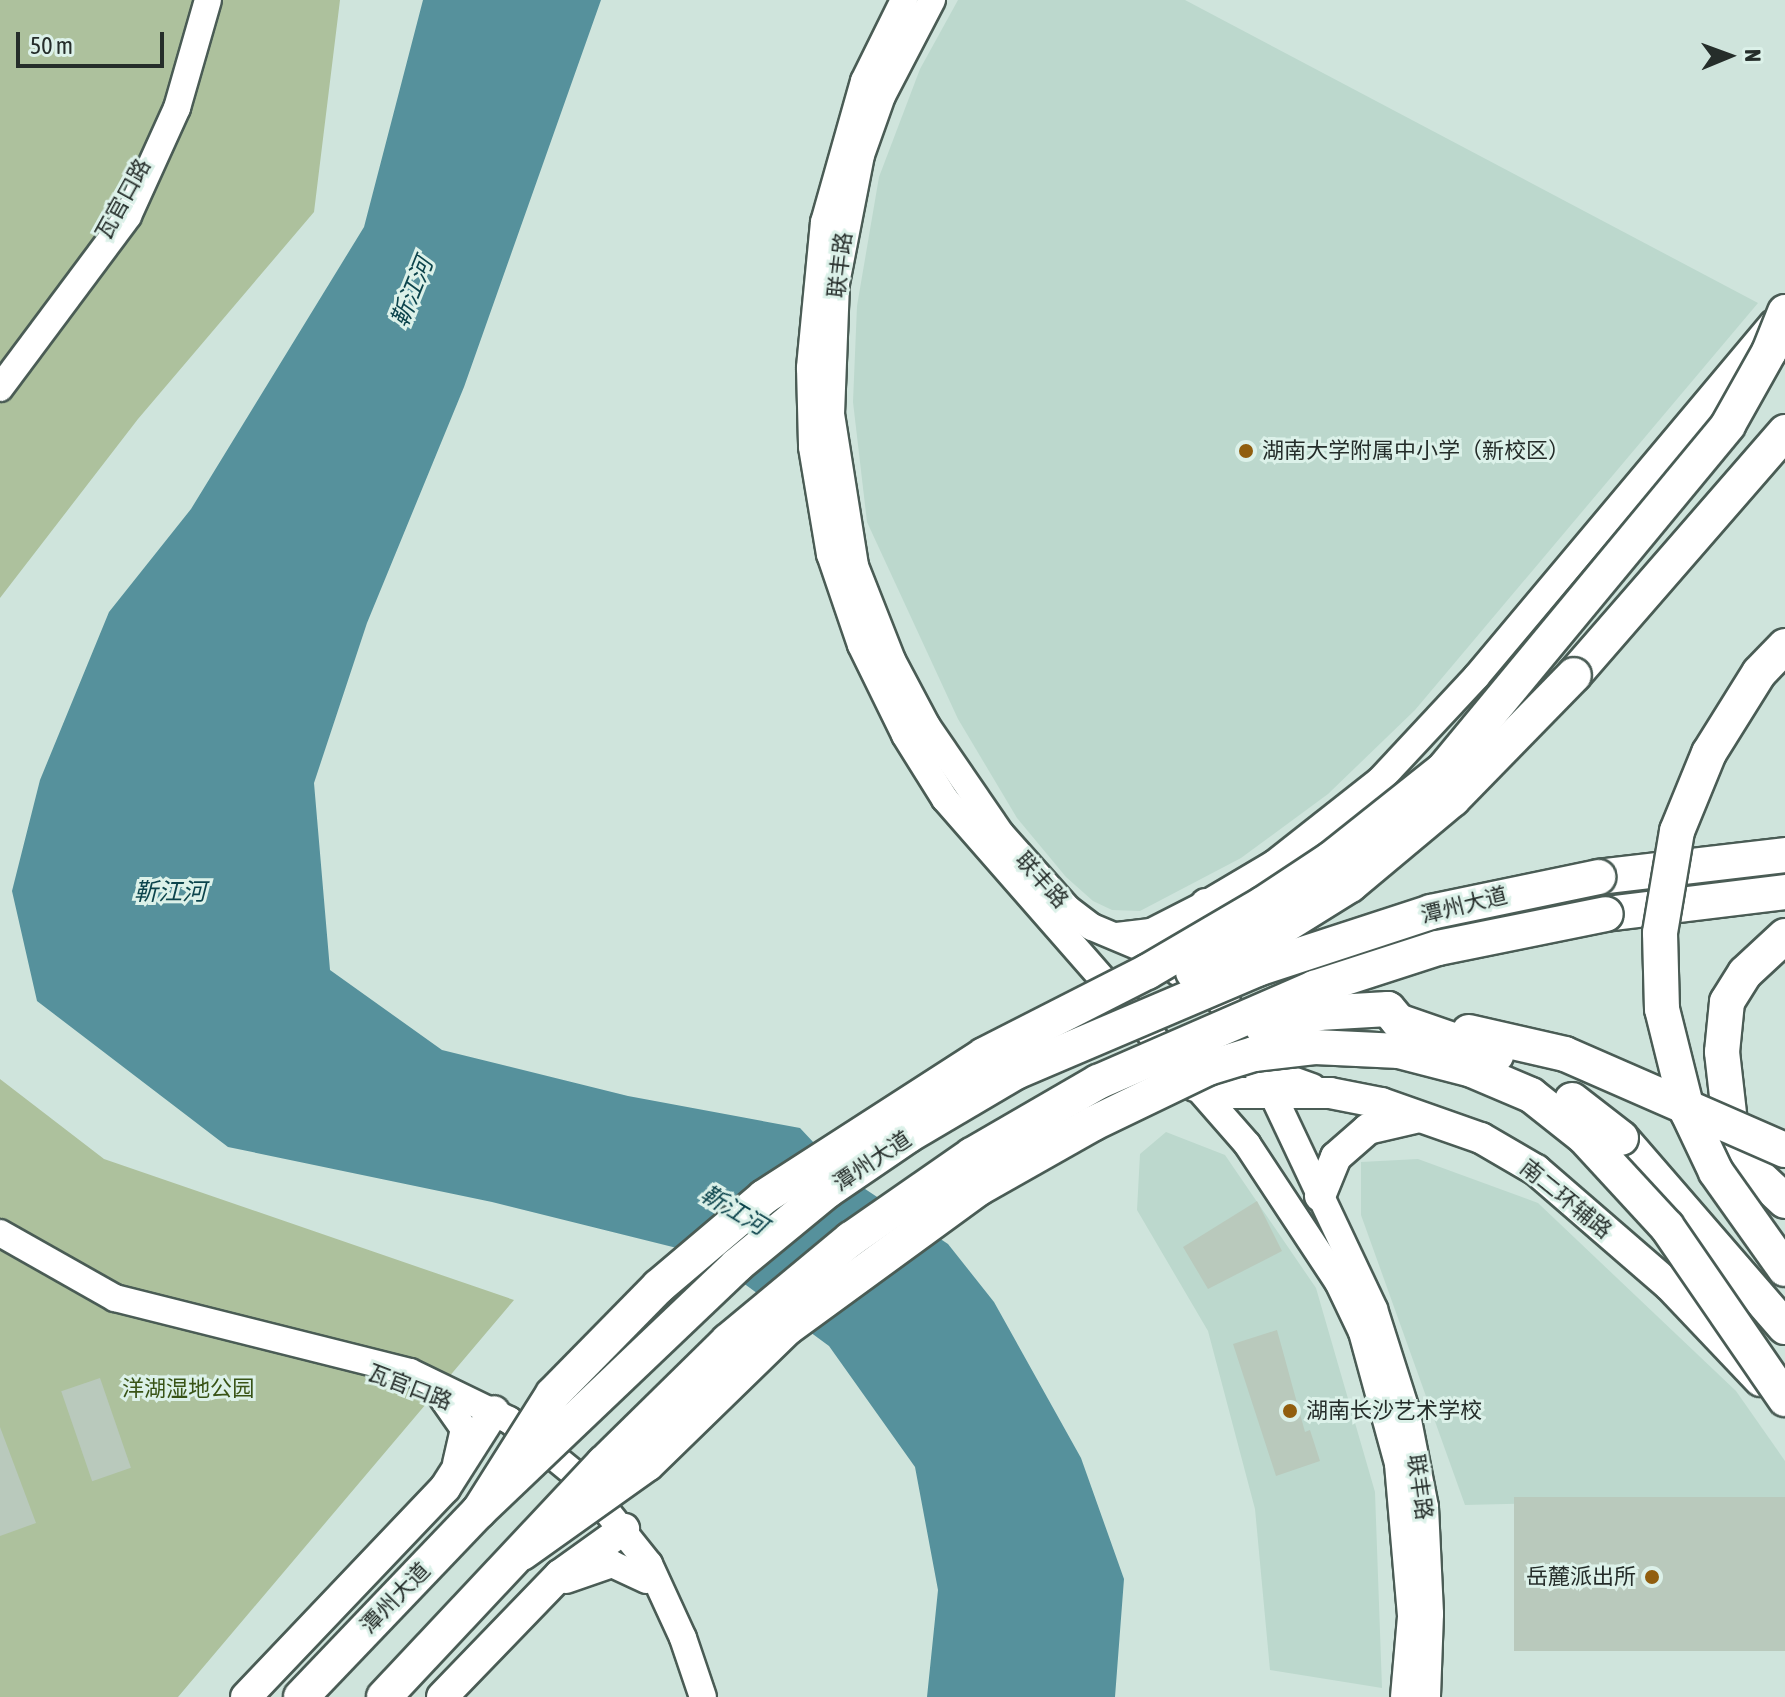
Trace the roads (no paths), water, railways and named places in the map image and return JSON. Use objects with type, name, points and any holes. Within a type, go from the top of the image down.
[{"type":"highway","points":[[479,1511],[553,1394],[658,1287],[764,1197],[921,1093],[1046,1020],[1208,938],[1331,859],[1443,770],[1728,425],[1769,352],[1785,310]]},
{"type":"highway","points":[[921,1093],[1223,959],[1350,885],[1453,799],[1574,675],[1785,432]]},
{"type":"highway","points":[[1785,646],[1759,673],[1709,753],[1677,831],[1660,933],[1662,1009],[1688,1113],[1716,1172],[1785,1269]]},
{"type":"highway","name":"潭州大道","points":[[301,1697],[479,1511],[790,1220],[909,1135],[1016,1072],[1257,969],[1340,940],[1516,891],[1598,877],[1785,855]]},
{"type":"highway","name":"潭州大道","points":[[522,1553],[647,1419],[779,1296],[851,1239],[1014,1129],[1098,1082],[1314,988],[1438,948],[1606,914],[1785,892]]},
{"type":"highway","points":[[1785,936],[1745,973],[1727,1002],[1722,1052],[1731,1131],[1757,1175],[1785,1201]]},
{"type":"highway","points":[[384,1697],[522,1553],[647,1464],[787,1328],[1074,1117],[1231,1040],[1319,1013],[1388,1009],[1398,1021],[1507,1059],[1577,1104],[1621,1138],[1785,1327]]},
{"type":"highway","points":[[1398,1021],[1512,1038],[1565,1054],[1785,1150]]},
{"type":"highway","points":[[979,1188],[1092,1124],[1208,1068],[1254,1054],[1315,1047],[1399,1051],[1472,1070],[1531,1095],[1584,1137],[1667,1227],[1785,1399]]},
{"type":"main road","name":"瓦官口路","points":[[0,373],[121,210],[167,109],[199,0]]},
{"type":"main road","points":[[0,388],[128,216],[177,108],[208,0]]},
{"type":"main road","name":"联丰路","points":[[904,0],[864,81],[842,145],[820,250],[810,368],[812,447],[830,554],[861,645],[905,735],[945,799],[1247,1144],[1313,1237],[1362,1332],[1384,1403],[1406,1524],[1411,1617],[1404,1697]]},
{"type":"main road","name":"联丰路","points":[[932,0],[882,96],[846,217],[832,344],[831,414],[841,502],[855,566],[892,660],[963,783],[1068,909],[1110,935],[1159,955],[1175,969],[1243,1048],[1272,1093],[1374,1309],[1418,1459],[1430,1614],[1427,1697]]},
{"type":"main road","points":[[1110,935],[1151,932],[1206,904],[1326,824],[1380,780],[1438,721],[1785,310]]},
{"type":"main road","points":[[1206,904],[1189,929],[1193,962],[1284,1079],[1330,1093]]},
{"type":"main road","name":"南二环辅路","points":[[1195,1086],[1272,1093],[1330,1093],[1427,1116],[1536,1170],[1670,1286],[1785,1408]]},
{"type":"main road","points":[[1320,1196],[1336,1157],[1368,1129],[1427,1116]]},
{"type":"main road","points":[[0,1233],[115,1298],[410,1372],[491,1416]]},
{"type":"main road","name":"瓦官口路","points":[[0,1246],[115,1308],[383,1374],[491,1416],[619,1532],[647,1580],[692,1697]]},
{"type":"main road","points":[[441,1396],[464,1429],[445,1488]]},
{"type":"main road","name":"潭州大道","points":[[246,1697],[445,1488],[491,1416]]},
{"type":"main road","points":[[442,1697],[575,1561],[619,1532],[667,1601],[703,1697]]},
{"type":"main road","points":[[533,1601],[588,1569],[612,1564],[647,1580]]},
{"type":"water","name":"靳江河","points":[[423,0],[601,0],[464,387],[367,623],[314,783],[330,970],[442,1050],[628,1096],[800,1128],[844,1175],[948,1244],[994,1302],[1081,1458],[1124,1579],[1115,1697],[927,1697],[938,1590],[915,1467],[829,1346],[705,1255],[492,1202],[228,1147],[37,1001],[12,891],[40,780],[109,612],[191,509],[364,227]]},
{"type":"place","name":"湖南大学附属中小学（新校区）","points":[[1246,451]]},
{"type":"place","name":"湖南长沙艺术学校","points":[[1290,1411]]},
{"type":"place","name":"岳麓派出所","points":[[1652,1577]]},
{"type":"park label","name":"洋湖湿地公园","points":[[188,1389]]}]
